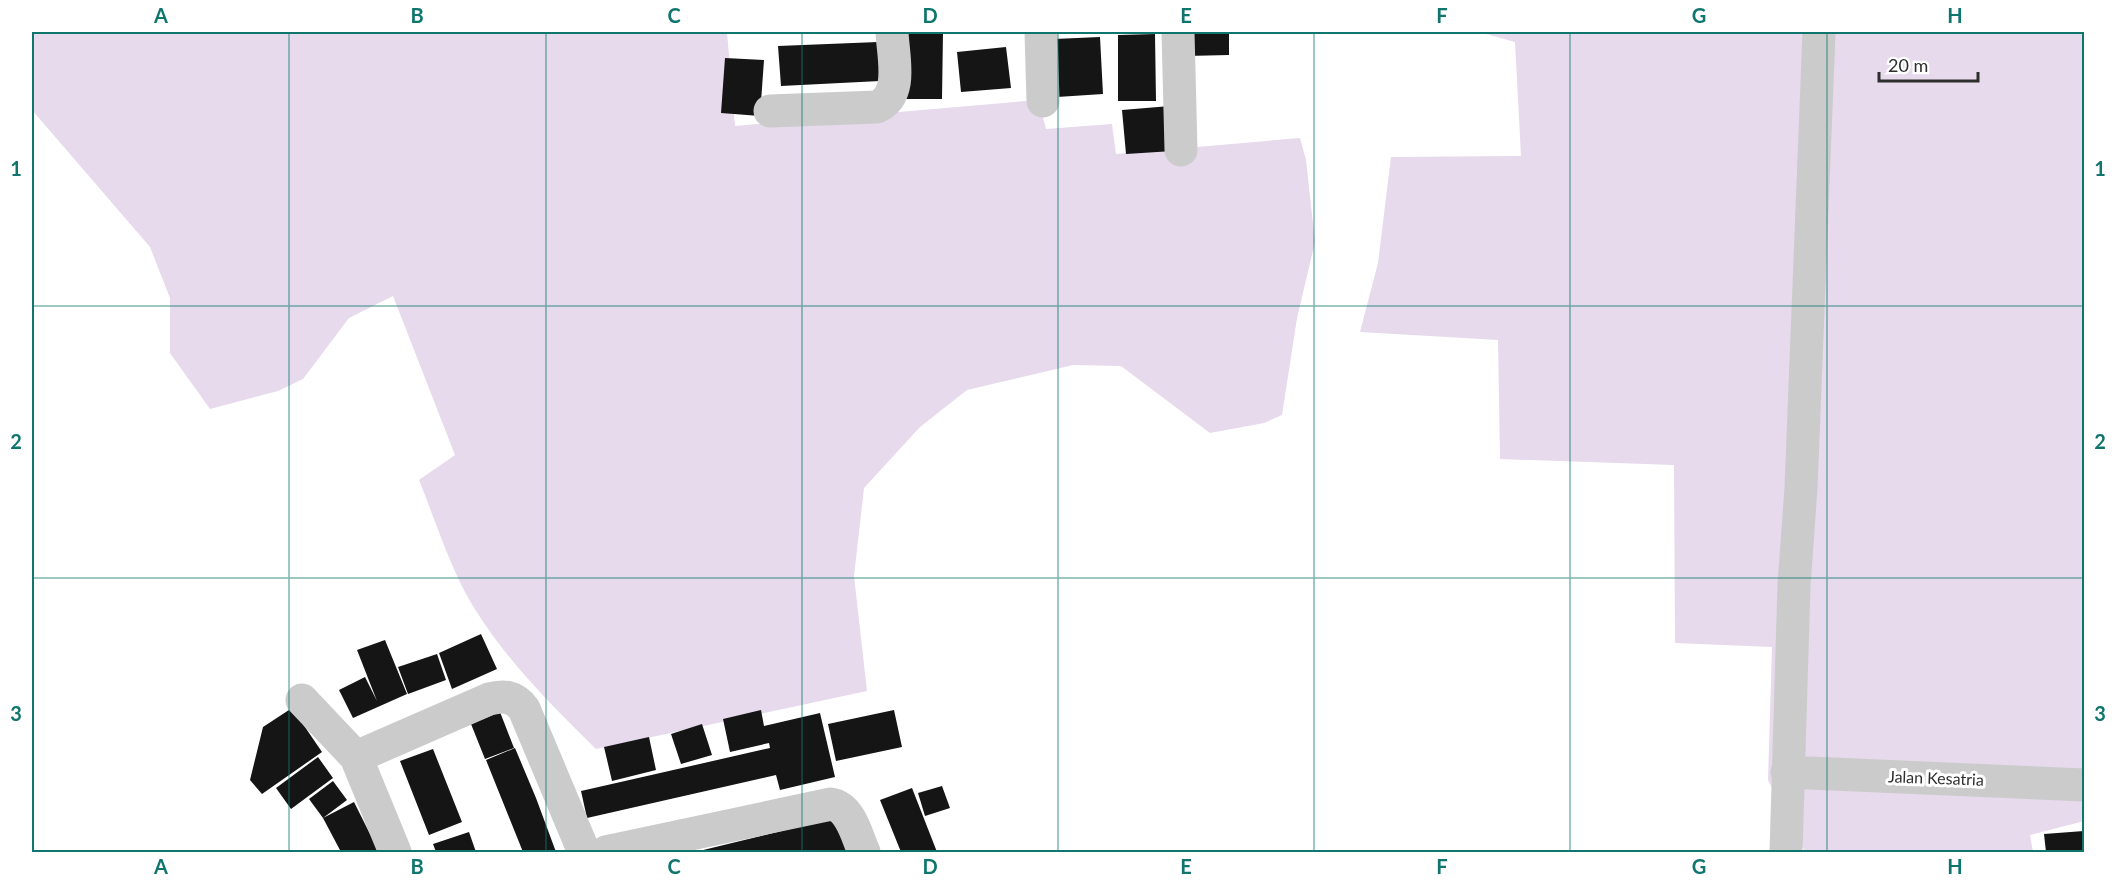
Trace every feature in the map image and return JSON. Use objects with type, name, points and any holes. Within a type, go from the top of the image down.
[{"type":"street","points":[[770,111],[877,107],[887,103],[894,87],[892,32]]},
{"type":"street","points":[[1041,32],[1043,101]]},
{"type":"street","points":[[1178,32],[1181,150]]},
{"type":"street","points":[[1786,852],[1787,772],[1819,32]]},
{"type":"street","points":[[356,757],[489,699],[507,696],[515,699],[524,709],[584,852]]},
{"type":"street","points":[[302,700],[356,757],[395,852]]},
{"type":"street","name":"Jalan Kesatria","points":[[1787,772],[2085,785]]},
{"type":"street","points":[[606,852],[831,804],[838,805],[847,814],[864,852]]},
{"type":"shaded area","points":[[32,32],[727,32],[735,126],[1026,101],[1041,110],[1046,129],[1112,124],[1116,154],[1300,138],[1306,160],[1315,242],[1297,318],[1282,415],[1264,423],[1210,433],[1121,366],[1073,365],[967,390],[920,427],[864,488],[854,576],[867,691],[596,749],[542,695],[509,657],[479,616],[453,566],[419,480],[455,455],[393,296],[349,318],[303,379],[278,391],[210,409],[170,353],[170,298],[150,247],[32,110]]},
{"type":"shaded area","points":[[1479,32],[2084,32],[2084,821],[2030,835],[2033,852],[1805,852],[1768,780],[1772,647],[1675,643],[1674,465],[1500,459],[1498,340],[1360,332],[1378,263],[1391,157],[1521,156],[1515,42]]},
{"type":"building","points":[[903,32],[943,32],[942,99],[902,99]]},
{"type":"building","points":[[1186,32],[1229,32],[1229,55],[1186,56]]},
{"type":"building","points":[[1155,34],[1156,101],[1118,101],[1118,35]]},
{"type":"building","points":[[1100,37],[1103,94],[1057,97],[1054,39]]},
{"type":"building","points":[[878,42],[880,81],[781,86],[778,46]]},
{"type":"building","points":[[1006,47],[1011,88],[961,92],[957,52]]},
{"type":"building","points":[[725,58],[764,60],[760,116],[721,113]]},
{"type":"building","points":[[1170,106],[1173,151],[1126,154],[1122,110]]},
{"type":"building","points":[[481,634],[497,669],[452,689],[439,653]]},
{"type":"building","points":[[385,640],[407,694],[353,718],[339,690],[365,677],[377,701],[357,650]]},
{"type":"building","points":[[437,654],[446,680],[408,694],[398,667]]},
{"type":"building","points":[[292,708],[322,752],[262,794],[250,780],[263,727]]},
{"type":"building","points":[[761,710],[764,726],[820,713],[835,777],[780,790],[776,775],[587,818],[581,791],[770,748],[769,743],[730,752],[723,719]]},
{"type":"building","points":[[894,710],[902,747],[836,761],[828,724]]},
{"type":"building","points":[[500,712],[514,748],[485,759],[471,724]]},
{"type":"building","points":[[702,724],[712,755],[681,764],[671,734]]},
{"type":"building","points":[[649,737],[656,770],[612,781],[604,747]]},
{"type":"building","points":[[515,748],[556,852],[523,852],[486,760]]},
{"type":"building","points":[[433,749],[462,822],[429,835],[400,761]]},
{"type":"building","points":[[318,757],[333,778],[291,809],[276,788]]},
{"type":"building","points":[[333,781],[347,800],[323,818],[309,799]]},
{"type":"building","points":[[942,786],[950,808],[925,816],[918,793]]},
{"type":"building","points":[[912,788],[937,852],[901,852],[880,800]]},
{"type":"building","points":[[354,802],[379,852],[341,852],[323,818]]},
{"type":"building","points":[[843,816],[852,849],[836,852],[695,852]]},
{"type":"building","points":[[2084,831],[2084,852],[2046,852],[2044,834]]},
{"type":"building","points":[[469,832],[476,852],[436,852],[433,844]]}]
